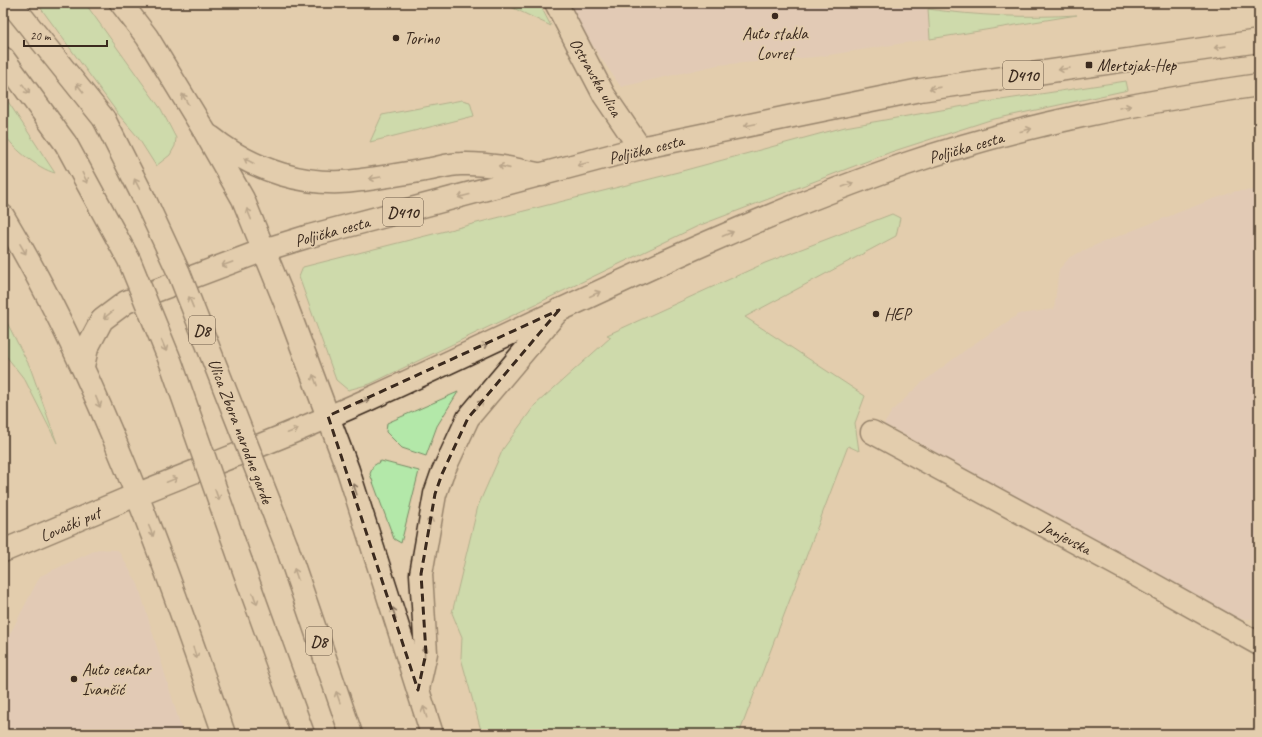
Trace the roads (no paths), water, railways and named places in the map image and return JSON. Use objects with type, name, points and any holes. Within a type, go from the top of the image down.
[{"type":"main road","name":"Ulica Zbora narodne garde","points":[[11,3],[104,119],[145,200],[179,273],[287,547],[351,734]]},
{"type":"main road","points":[[121,3],[147,37],[205,132],[243,199],[264,250],[350,476],[432,734]]},
{"type":"main road","name":"Ostravska ulica","points":[[556,3],[604,95],[640,148]]},
{"type":"main road","name":"Poljička cesta","points":[[83,366],[87,348],[102,320],[126,302],[264,250],[306,237],[640,148],[920,90],[1259,41]]},
{"type":"main road","name":"D8","points":[[3,58],[66,144],[132,268],[171,363],[303,734]]},
{"type":"main road","name":"Poljička cesta","points":[[136,495],[328,416],[692,249],[825,193],[909,163],[1005,135],[1087,114],[1200,93],[1259,85]]},
{"type":"main road","points":[[205,132],[227,150],[257,166],[288,175],[331,183],[359,181],[460,164],[497,165],[542,175]]},
{"type":"main road","points":[[3,216],[36,272],[83,366],[160,551],[224,734]]},
{"type":"main road","points":[[418,690],[426,653],[421,574],[435,494],[442,474],[468,418],[559,310]]},
{"type":"main road","name":"Janjevska","points":[[872,432],[1127,570],[1259,644]]},
{"type":"main road","name":"Lovački put","points":[[3,550],[136,495]]},
{"type":"place","name":"Auto stakla Lovret","points":[[775,16]]},
{"type":"place","name":"Torino","points":[[396,38]]},
{"type":"place","name":"Mertojak-Hep","points":[[1089,65]]},
{"type":"place","name":"HEP","points":[[876,314]]},
{"type":"place","name":"Auto centar Ivančić","points":[[74,679]]}]
